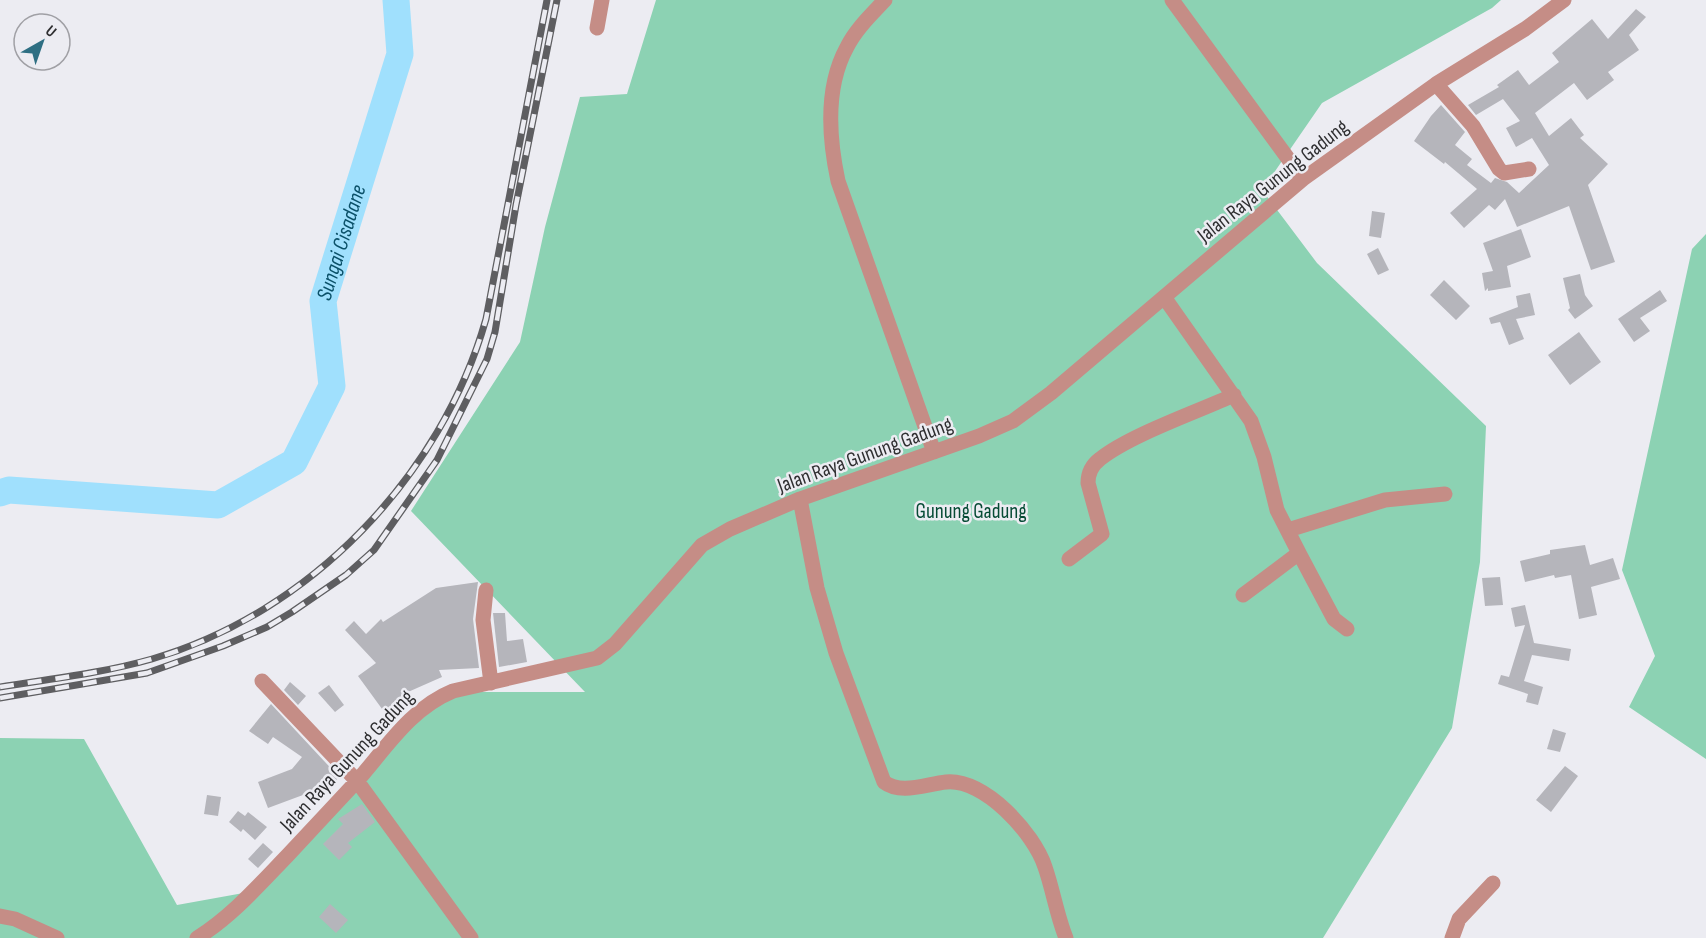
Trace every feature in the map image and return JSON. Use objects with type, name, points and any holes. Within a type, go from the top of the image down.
[{"type":"street","points":[[597,28],[602,0]]},
{"type":"street","points":[[885,0],[858,29],[837,71],[832,113],[834,159],[838,181],[934,452]]},
{"type":"street","points":[[1172,0],[1303,179]]},
{"type":"street","name":"Jalan Raya Gunung Gadung","points":[[197,938],[217,926],[246,899],[357,781],[398,732],[436,698],[453,691],[597,658],[615,644],[702,545],[730,529],[800,499],[934,452],[1012,421],[1051,393],[1303,179],[1436,84],[1525,28],[1564,0]]},
{"type":"street","points":[[1436,84],[1478,133],[1499,169],[1504,173],[1529,169]]},
{"type":"street","points":[[1164,297],[1234,395],[1258,438],[1273,498],[1334,619],[1347,629]]},
{"type":"street","points":[[1069,558],[1102,534],[1088,483],[1088,475],[1099,460],[1136,439],[1234,395]]},
{"type":"street","points":[[1288,530],[1385,500],[1445,494]]},
{"type":"street","points":[[800,499],[817,588],[836,653],[884,782],[898,789],[961,782],[985,793],[995,801],[1025,834],[1040,856],[1066,938]]},
{"type":"street","points":[[1243,595],[1299,553]]},
{"type":"street","points":[[486,590],[483,620],[491,683]]},
{"type":"street","points":[[262,681],[357,781],[471,938]]},
{"type":"street","points":[[1452,938],[1460,919],[1493,883]]},
{"type":"street","points":[[0,916],[15,919],[57,938]]},
{"type":"green space","name":"Gunung Gadung","points":[[656,0],[1501,0],[1492,8],[1322,103],[1262,190],[1317,263],[1486,426],[1480,562],[1452,728],[1323,938],[0,938],[0,738],[84,739],[177,905],[249,892],[378,754],[455,692],[585,692],[411,511],[520,342],[545,227],[580,97],[627,94]]},
{"type":"green space","points":[[1706,234],[1706,759],[1629,707],[1655,656],[1622,570],[1692,249]]},
{"type":"building","points":[[1636,9],[1646,17],[1629,35],[1639,50],[1608,72],[1614,80],[1587,100],[1574,83],[1535,113],[1549,136],[1571,118],[1584,135],[1580,138],[1608,164],[1588,185],[1615,262],[1591,270],[1569,206],[1517,227],[1505,199],[1495,210],[1489,205],[1464,228],[1450,213],[1477,189],[1445,162],[1444,164],[1414,141],[1431,116],[1441,105],[1465,132],[1455,145],[1472,159],[1467,165],[1491,183],[1495,178],[1507,182],[1519,193],[1549,165],[1532,138],[1516,147],[1506,128],[1520,121],[1503,99],[1476,115],[1468,105],[1499,87],[1497,85],[1518,70],[1529,85],[1559,62],[1552,53],[1592,19],[1608,39]]},
{"type":"building","points":[[1372,211],[1385,213],[1381,238],[1369,236]]},
{"type":"building","points":[[1521,229],[1531,257],[1507,266],[1511,287],[1488,291],[1488,288],[1485,291],[1482,273],[1493,271],[1483,243]]},
{"type":"building","points":[[1378,248],[1389,270],[1378,275],[1367,254]]},
{"type":"building","points":[[1580,274],[1585,295],[1593,306],[1575,319],[1568,310],[1570,308],[1563,278]]},
{"type":"building","points":[[1444,280],[1470,306],[1456,320],[1430,295]]},
{"type":"building","points":[[1660,290],[1667,301],[1640,318],[1650,331],[1634,342],[1618,319]]},
{"type":"building","points":[[1530,293],[1535,315],[1516,319],[1524,339],[1509,345],[1500,322],[1491,324],[1489,318],[1518,307],[1516,296]]},
{"type":"building","points":[[1579,332],[1601,362],[1570,385],[1548,355]]},
{"type":"building","points":[[1585,545],[1590,565],[1613,558],[1620,579],[1591,587],[1597,615],[1579,619],[1571,575],[1555,578],[1554,575],[1525,582],[1520,561],[1550,554],[1550,550]]},
{"type":"building","points":[[1500,577],[1503,605],[1485,606],[1482,578]]},
{"type":"building","points":[[478,582],[473,619],[479,668],[439,670],[442,677],[408,692],[397,700],[399,703],[385,713],[358,676],[376,663],[345,630],[354,621],[366,634],[381,619],[383,622],[436,588]]},
{"type":"building","points":[[1525,605],[1534,643],[1571,649],[1569,661],[1532,655],[1524,681],[1543,687],[1538,705],[1526,702],[1528,694],[1498,684],[1501,675],[1509,677],[1525,625],[1515,627],[1511,608]]},
{"type":"building","points":[[493,613],[505,613],[507,641],[523,639],[527,662],[499,667]]},
{"type":"building","points":[[290,682],[306,696],[298,705],[284,690]]},
{"type":"building","points":[[329,685],[344,705],[335,712],[318,693]]},
{"type":"building","points":[[271,704],[339,777],[320,799],[311,792],[268,808],[258,782],[292,769],[302,757],[273,737],[268,744],[249,731]]},
{"type":"building","points":[[1553,729],[1566,733],[1560,752],[1547,749]]},
{"type":"building","points":[[1565,766],[1578,776],[1551,812],[1536,800]]},
{"type":"building","points":[[207,795],[221,797],[218,816],[204,814]]},
{"type":"building","points":[[362,804],[375,822],[348,843],[352,847],[339,860],[323,844],[343,824],[338,819]]},
{"type":"building","points":[[238,811],[245,816],[248,812],[267,827],[255,840],[243,829],[241,832],[229,822]]},
{"type":"building","points":[[263,843],[273,852],[258,868],[248,859]]},
{"type":"building","points":[[330,904],[348,920],[336,933],[319,917]]},
{"type":"waterway","name":"Sungai Cisadane","points":[[0,493],[9,490],[218,505],[294,462],[332,386],[323,301],[400,54],[396,0]]},
{"type":"railway","points":[[0,687],[133,664],[210,638],[265,609],[315,573],[361,531],[402,484],[437,432],[465,377],[486,319],[547,0]]},
{"type":"railway","points":[[0,698],[147,673],[223,646],[267,627],[292,612],[346,575],[374,550],[437,460],[487,359],[495,332],[516,205],[557,0]]}]
